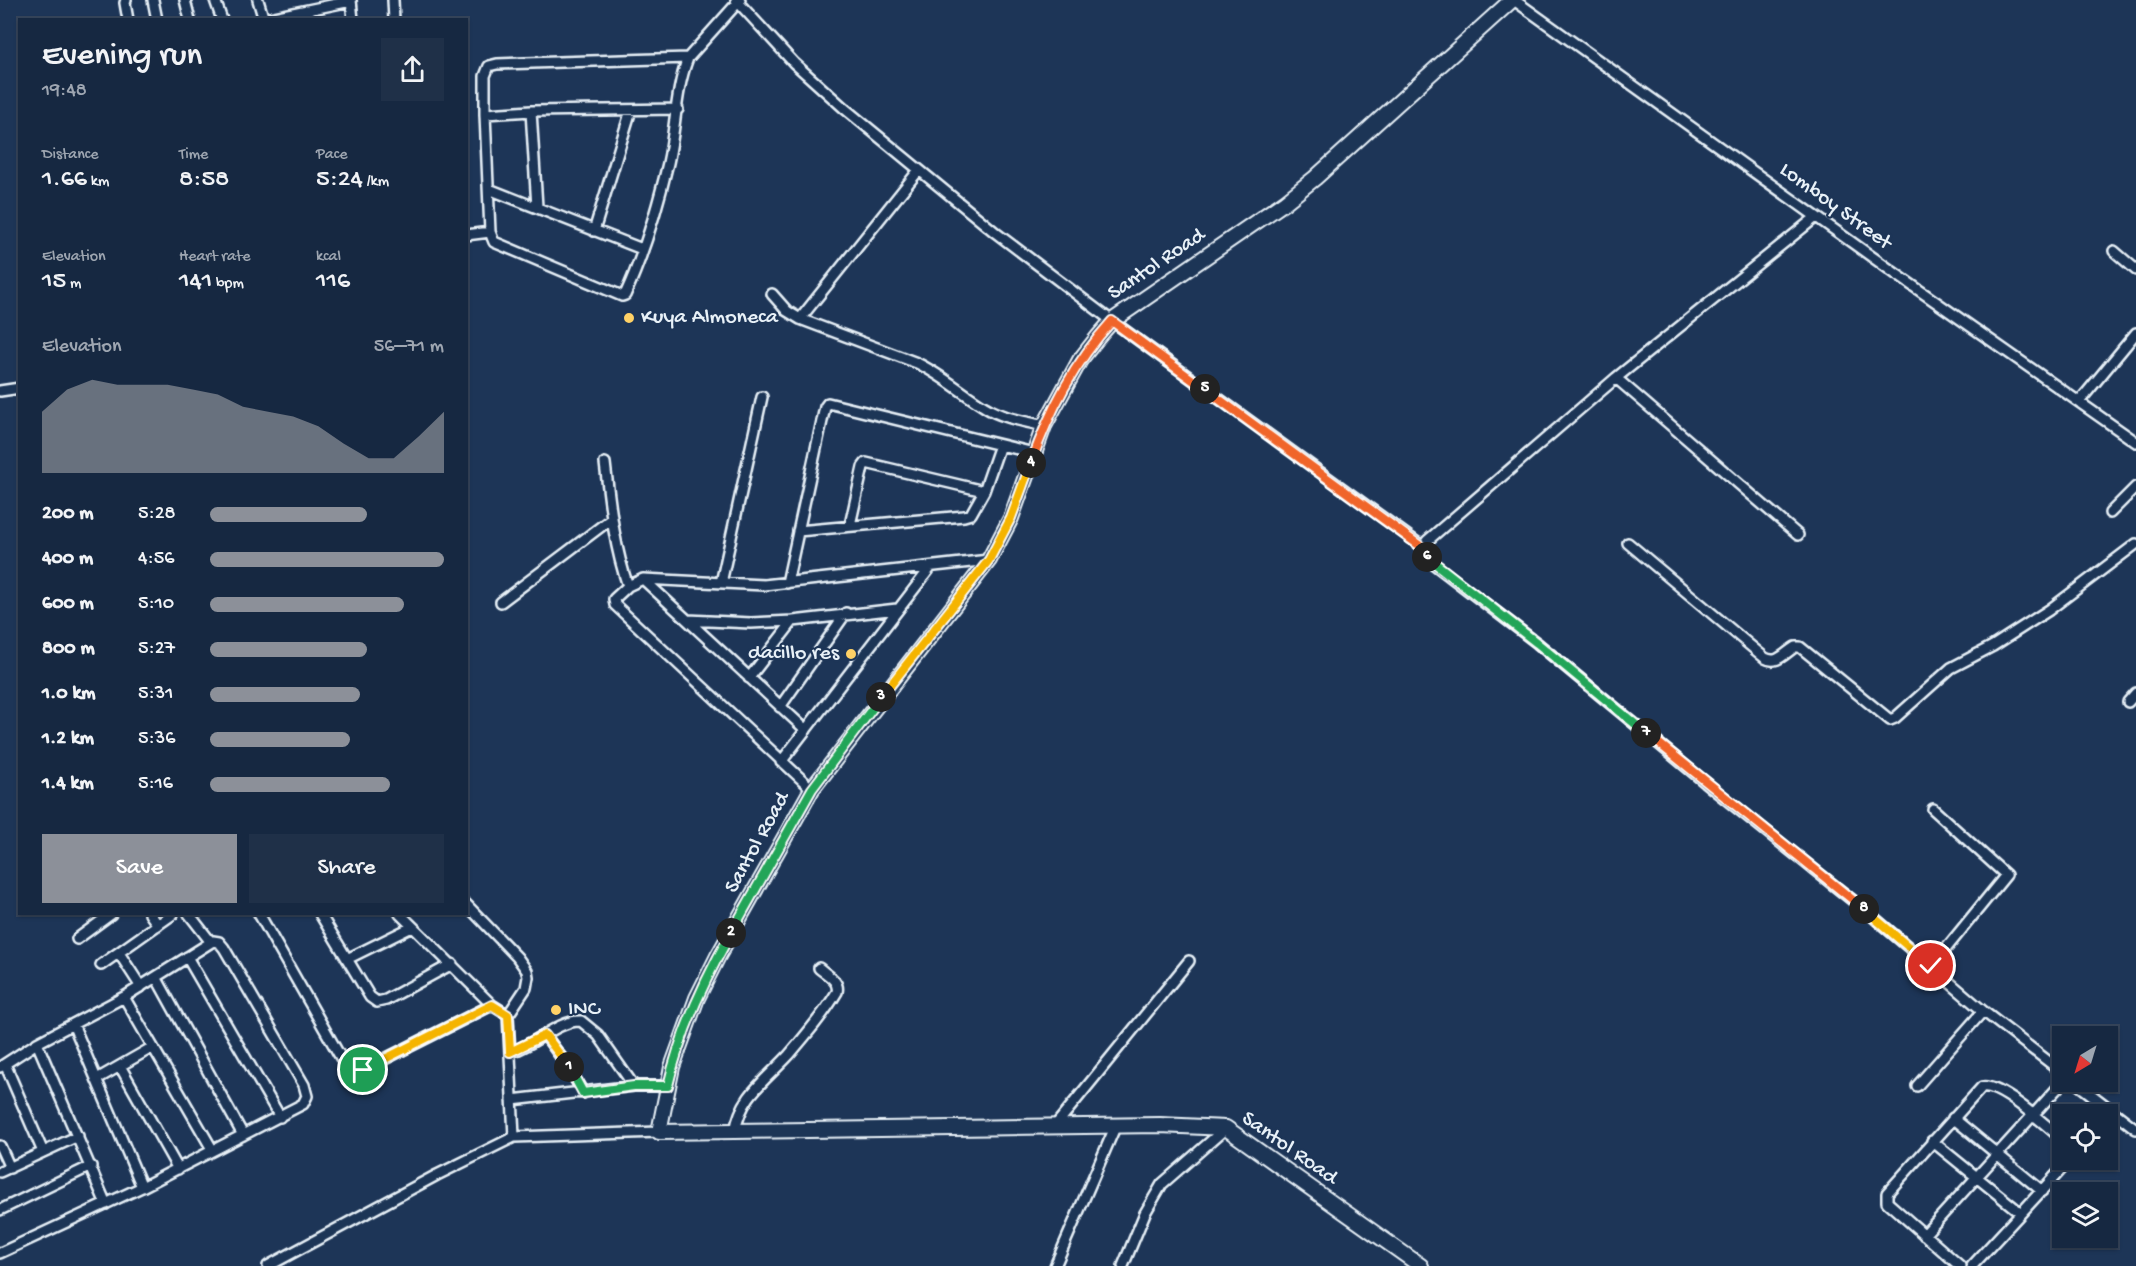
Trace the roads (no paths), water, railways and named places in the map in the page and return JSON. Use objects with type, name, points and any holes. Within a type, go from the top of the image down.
[{"type":"street","points":[[126,0],[128,18]]},
{"type":"street","points":[[153,0],[157,18]]},
{"type":"street","points":[[185,0],[190,18]]},
{"type":"street","points":[[215,0],[221,18]]},
{"type":"street","points":[[258,0],[264,18]]},
{"type":"street","points":[[393,0],[394,18]]},
{"type":"street","name":"Lomboy Street","points":[[1513,0],[2136,442]]},
{"type":"street","name":"Santol Road","points":[[1421,1266],[1226,1128],[1188,1125],[1116,1125],[659,1132],[672,1067],[697,998],[718,956],[812,789],[989,560],[1011,518],[1044,426],[1080,360],[1112,321],[1285,202],[1315,178],[1513,0]]},
{"type":"street","points":[[269,18],[351,1],[353,18]]},
{"type":"street","points":[[688,58],[493,65],[487,69],[485,114],[492,239],[499,246],[622,296],[626,294],[668,162],[682,73],[688,58],[738,1],[794,63],[843,108],[996,233],[1112,321],[1423,548],[1431,562],[1537,643],[1712,788],[1871,915],[1983,1011],[2052,1064]]},
{"type":"street","points":[[485,114],[531,111],[678,109]]},
{"type":"street","points":[[594,231],[631,110]]},
{"type":"street","points":[[531,111],[537,207]]},
{"type":"street","points":[[800,319],[919,170]]},
{"type":"street","points":[[489,189],[642,249]]},
{"type":"street","points":[[1423,548],[1427,541],[1616,378],[1816,217]]},
{"type":"street","points":[[468,235],[490,231]]},
{"type":"street","points":[[2114,251],[2136,270]]},
{"type":"street","points":[[772,294],[788,311],[800,319],[930,369],[986,408],[999,414],[1044,426]]},
{"type":"street","points":[[2079,402],[2136,333]]},
{"type":"street","points":[[1616,378],[1798,535]]},
{"type":"street","points":[[0,391],[18,388]]},
{"type":"street","points":[[721,583],[762,397]]},
{"type":"street","points":[[787,583],[825,407],[828,403],[1034,453]]},
{"type":"street","points":[[798,531],[971,514],[984,491],[1000,445]]},
{"type":"street","points":[[850,525],[863,467],[866,463],[984,491]]},
{"type":"street","points":[[605,464],[611,519],[628,586]]},
{"type":"street","points":[[2110,513],[2136,488]]},
{"type":"street","points":[[501,602],[611,519]]},
{"type":"street","points":[[1628,543],[1765,658],[1776,661],[1795,647],[1800,647],[1890,720],[1951,668],[1993,646],[2049,610],[2136,544]]},
{"type":"street","points":[[812,789],[615,605],[614,599],[628,586],[643,579],[745,585],[787,583],[989,560]]},
{"type":"street","points":[[781,762],[931,567]]},
{"type":"street","points":[[643,579],[806,730]]},
{"type":"street","points":[[688,620],[751,623],[793,621],[846,613],[897,609]]},
{"type":"street","points":[[780,707],[846,613]]},
{"type":"street","points":[[749,678],[793,621]]},
{"type":"street","points":[[2128,702],[2136,693]]},
{"type":"street","points":[[1931,966],[2006,875],[1933,809]]},
{"type":"street","points":[[468,906],[517,957],[527,972],[526,988],[508,1015],[514,1137]]},
{"type":"street","points":[[77,939],[110,915]]},
{"type":"street","points":[[151,915],[158,925]]},
{"type":"street","points":[[101,965],[172,915]]},
{"type":"street","points":[[190,915],[210,941]]},
{"type":"street","points":[[261,915],[341,1058],[354,1072],[363,1070],[492,1005]]},
{"type":"street","points":[[321,915],[370,997],[377,1002],[386,1000],[452,964]]},
{"type":"street","points":[[401,915],[492,1005],[508,1015]]},
{"type":"street","points":[[347,959],[412,927]]},
{"type":"street","points":[[0,1253],[142,1187],[305,1103],[308,1096],[304,1084],[219,942],[210,941],[156,978],[37,1043],[2,1066],[43,1152]]},
{"type":"street","points":[[119,953],[141,987]]},
{"type":"street","points":[[187,957],[280,1117]]},
{"type":"street","points":[[1054,1126],[1189,961]]},
{"type":"street","points":[[735,1132],[740,1110],[747,1099],[795,1048],[837,992],[836,983],[819,968]]},
{"type":"street","points":[[156,978],[243,1135]]},
{"type":"street","points":[[124,997],[212,1149]]},
{"type":"street","points":[[1917,1086],[1983,1011]]},
{"type":"street","points":[[510,1052],[575,1020],[584,1022],[598,1035],[634,1086]]},
{"type":"street","points":[[73,1024],[142,1187]]},
{"type":"street","points":[[545,1035],[572,1071],[583,1093]]},
{"type":"street","points":[[37,1043],[106,1203]]},
{"type":"street","points":[[97,1079],[153,1047]]},
{"type":"street","points":[[120,1066],[178,1169]]},
{"type":"street","points":[[1960,1266],[1887,1202],[1887,1193],[1982,1087],[1989,1085],[2034,1115],[2052,1130]]},
{"type":"street","points":[[512,1100],[634,1086],[668,1086]]},
{"type":"street","points":[[1924,1235],[2054,1092]]},
{"type":"street","points":[[2088,1092],[2136,1129]]},
{"type":"street","points":[[1953,1118],[2042,1191]]},
{"type":"street","points":[[1054,1266],[1116,1125]]},
{"type":"street","points":[[1124,1266],[1145,1213],[1162,1184],[1226,1128]]},
{"type":"street","points":[[268,1266],[427,1180],[514,1137],[659,1132]]},
{"type":"street","points":[[0,1172],[78,1136]]},
{"type":"street","points":[[1932,1142],[2020,1213]]},
{"type":"street","points":[[0,1146],[10,1168]]},
{"type":"street","points":[[0,1210],[91,1166]]},
{"type":"street","points":[[1972,1266],[2061,1170]]},
{"type":"place","name":"Kuya Almoneca","points":[[629,318]]},
{"type":"place","name":"dacillo res","points":[[851,654]]},
{"type":"place","name":"INC","points":[[556,1010]]}]
